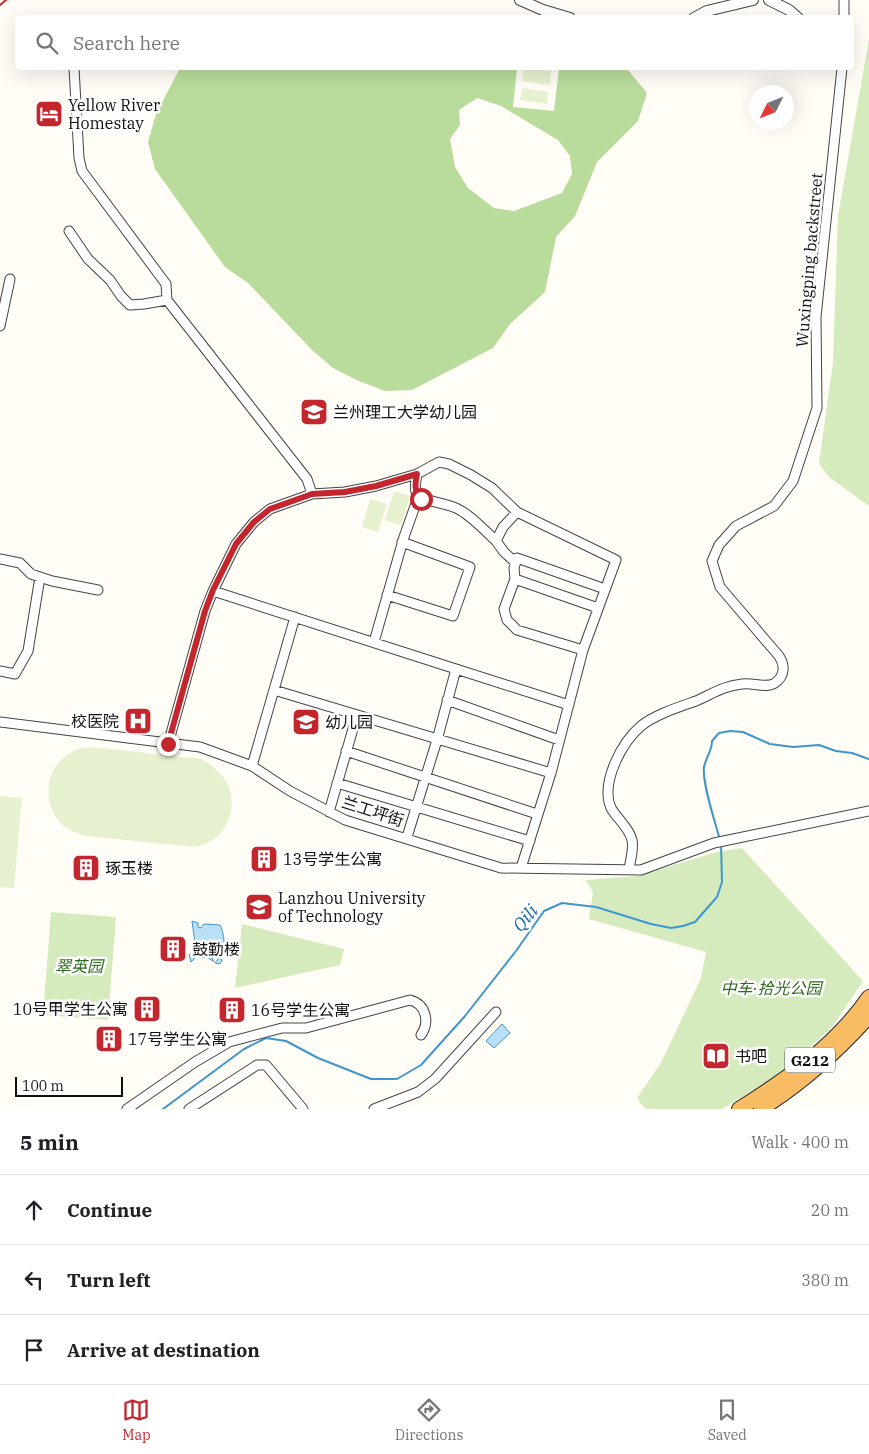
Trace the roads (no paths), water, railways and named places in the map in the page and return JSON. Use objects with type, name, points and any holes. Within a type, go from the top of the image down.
[{"type":"highway","name":"G212","points":[[738,1109],[796,1071],[868,1007]]},
{"type":"highway","name":"G212","points":[[761,1109],[803,1080],[822,1064],[849,1038],[868,1007]]},
{"type":"street","points":[[520,0],[560,15]]},
{"type":"street","points":[[700,15],[707,11],[753,0]]},
{"type":"street","points":[[769,0],[795,15]]},
{"type":"street","points":[[844,0],[844,15]]},
{"type":"street","points":[[74,70],[79,158],[82,171],[166,284],[168,300],[307,479],[312,494]]},
{"type":"street","name":"Wuxingping backstreet","points":[[629,870],[632,842],[630,833],[611,806],[608,790],[617,758],[628,739],[642,725],[720,688],[743,683],[771,685],[781,678],[783,673],[782,661],[779,656],[720,587],[712,561],[719,544],[736,526],[774,506],[793,481],[817,408],[816,317],[842,70]]},
{"type":"street","points":[[69,231],[88,259],[110,280],[120,296],[130,304],[168,300]]},
{"type":"street","points":[[0,326],[10,279]]},
{"type":"street","points":[[168,744],[205,611],[213,590],[236,544],[254,522],[270,509],[312,494],[345,492],[376,486],[417,474],[439,462],[449,464],[492,488],[517,512],[616,560],[583,650],[551,773],[521,868]]},
{"type":"street","points":[[417,474],[415,488],[417,495],[421,499],[437,501],[458,509],[476,522],[515,562]]},
{"type":"street","points":[[374,642],[402,542],[415,506],[421,499]]},
{"type":"street","points":[[496,541],[503,527],[517,512]]},
{"type":"street","points":[[387,596],[453,616],[470,567],[402,542]]},
{"type":"street","points":[[583,650],[517,630],[507,620],[504,609],[515,579],[514,568],[516,558],[605,589]]},
{"type":"street","points":[[0,559],[20,563],[30,574],[98,590]]},
{"type":"street","points":[[0,671],[15,674],[28,651],[40,577]]},
{"type":"street","points":[[515,579],[598,608]]},
{"type":"street","points":[[213,590],[569,704]]},
{"type":"street","points":[[252,766],[295,617]]},
{"type":"street","points":[[407,838],[437,740],[456,669]]},
{"type":"street","points":[[274,690],[551,773]]},
{"type":"street","points":[[447,700],[559,740]]},
{"type":"street","points":[[329,812],[357,714]]},
{"type":"street","name":"兰工坪街","points":[[0,722],[200,747],[252,766],[290,791],[345,820],[502,868],[641,870],[714,843],[869,811]]},
{"type":"street","points":[[346,751],[537,814]]},
{"type":"street","points":[[337,783],[530,841]]},
{"type":"street","points":[[127,1109],[195,1062],[229,1042],[282,1028],[306,1028],[410,1000],[419,1004],[426,1015],[426,1028],[422,1035]]},
{"type":"street","points":[[374,1109],[418,1092],[435,1079],[496,1012]]},
{"type":"street","points":[[189,1109],[257,1065],[266,1065],[303,1109]]},
{"type":"water","points":[[192,921],[198,923],[198,927],[201,928],[204,924],[220,925],[223,933],[224,948],[221,948],[221,951],[218,952],[222,961],[219,964],[215,963],[219,958],[216,955],[217,951],[213,948],[212,950],[208,949],[206,943],[200,946],[201,952],[205,954],[212,952],[214,962],[207,957],[202,958],[198,955],[191,962],[189,955],[196,951],[193,945],[195,943]]},
{"type":"water","points":[[502,1024],[510,1033],[494,1048],[486,1041]]},
{"type":"waterway","name":"Qili","points":[[720,840],[709,803],[704,774],[704,767],[712,741],[719,733],[730,731],[743,732],[770,744],[793,747],[819,745],[869,759]]},
{"type":"waterway","name":"Qili","points":[[163,1109],[244,1049],[266,1038],[286,1041],[318,1058],[371,1079],[397,1079],[421,1065],[465,1016],[516,951],[544,911],[562,903],[596,907],[651,924],[671,928],[695,922],[717,897],[722,882],[721,844]]},
{"type":"railway","points":[[0,5],[6,0]]},
{"type":"place","name":"Yellow River Homestay","points":[[49,114]]},
{"type":"place","name":"兰州理工大学幼儿园","points":[[314,412]]},
{"type":"place","name":"校医院","points":[[138,721]]},
{"type":"place","name":"幼儿园","points":[[306,722]]},
{"type":"place","name":"13号学生公寓","points":[[264,859]]},
{"type":"place","name":"琢玉楼","points":[[86,868]]},
{"type":"place","name":"Lanzhou University of Technology","points":[[259,907]]},
{"type":"place","name":"鼓勤楼","points":[[173,949]]},
{"type":"place","name":"10号甲学生公寓","points":[[147,1009]]},
{"type":"place","name":"16号学生公寓","points":[[232,1010]]},
{"type":"place","name":"17号学生公寓","points":[[109,1039]]},
{"type":"place","name":"书吧","points":[[716,1056]]},
{"type":"park label","name":"翠英园","points":[[79,966]]},
{"type":"park label","name":"中车·拾光公园","points":[[771,988]]}]
